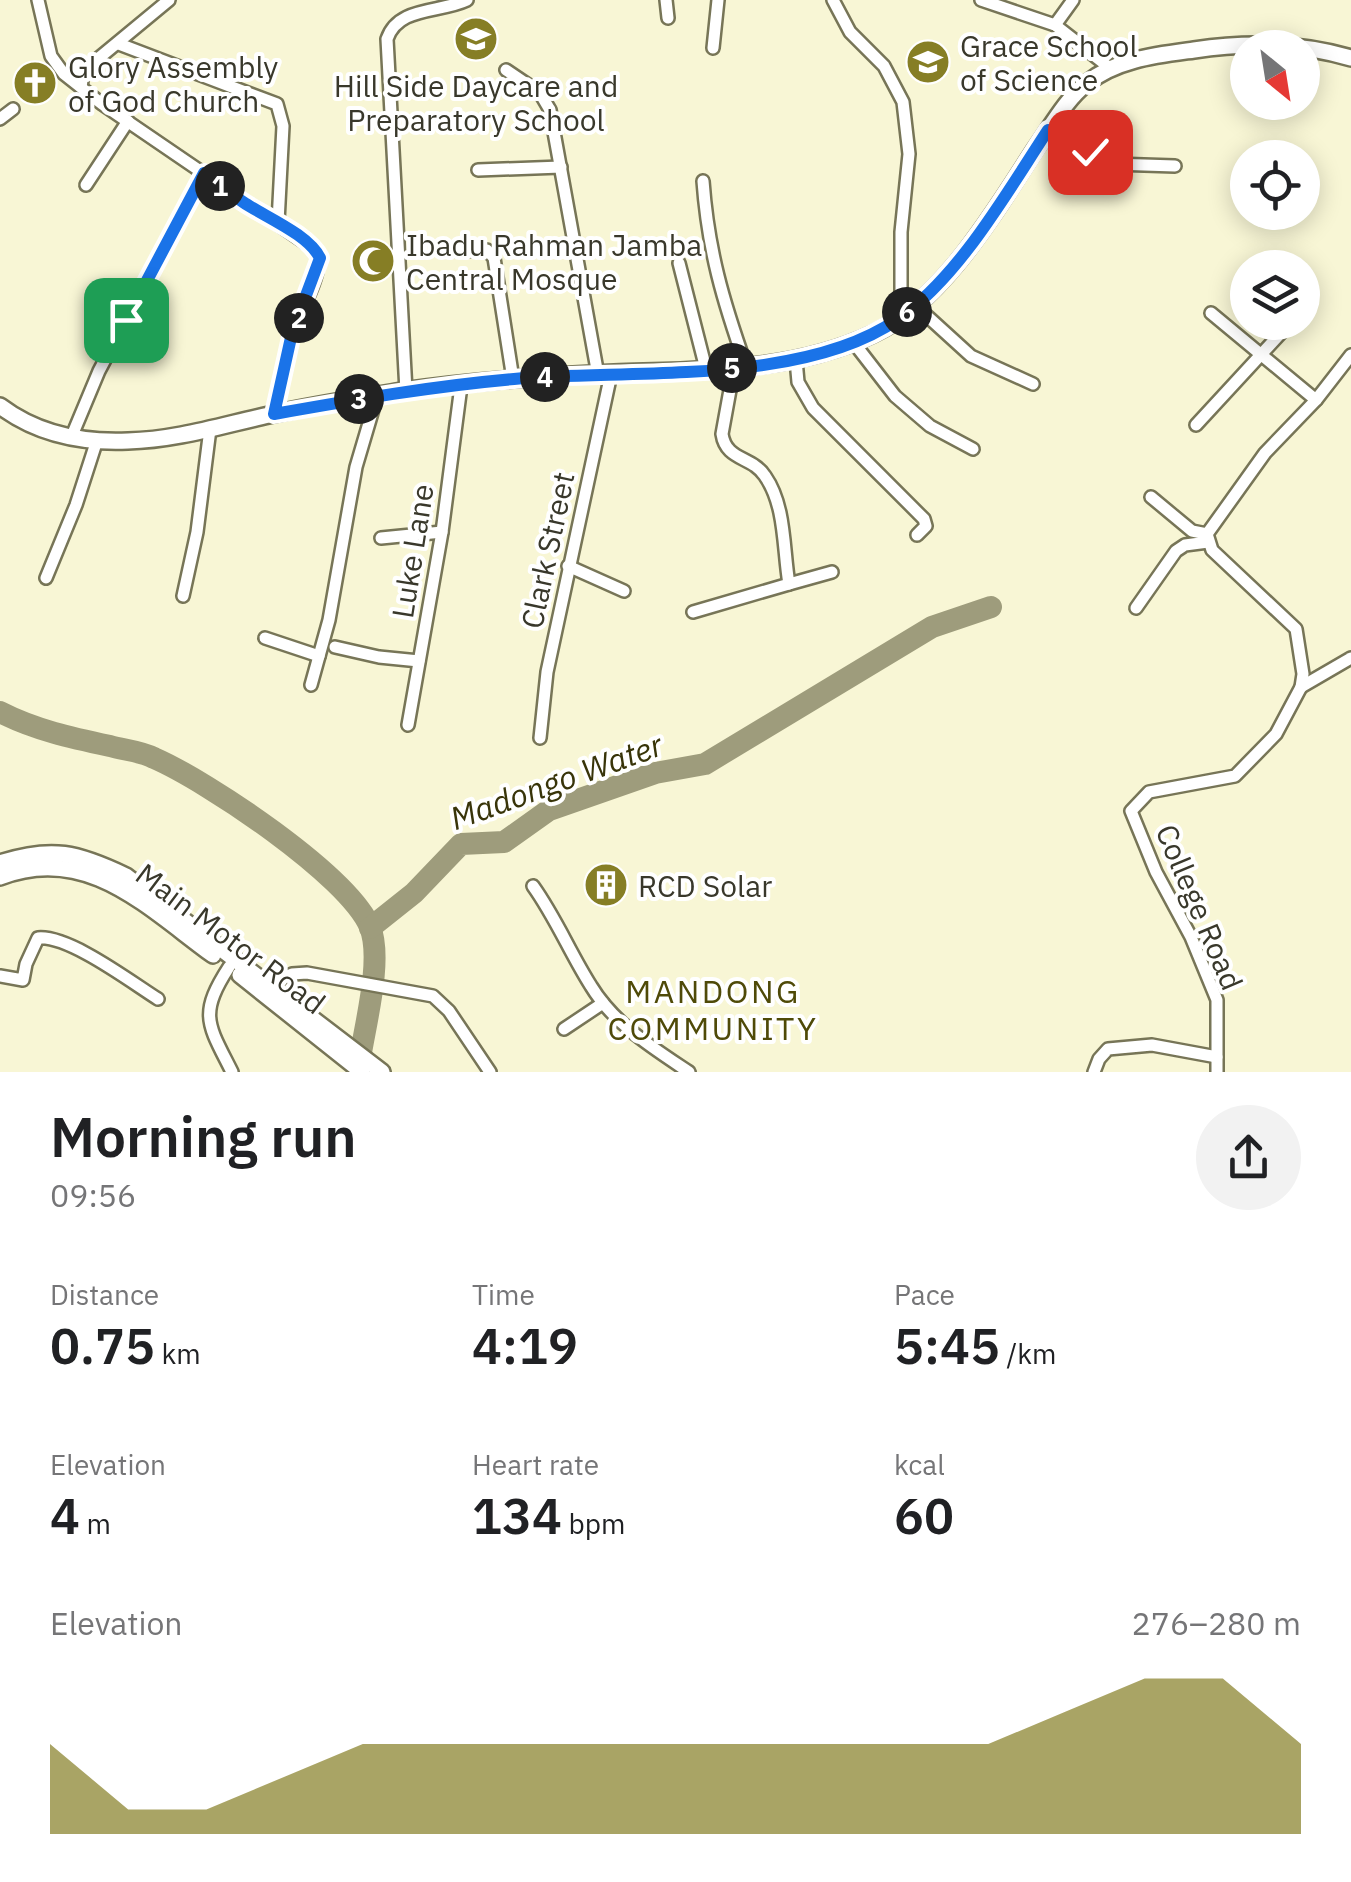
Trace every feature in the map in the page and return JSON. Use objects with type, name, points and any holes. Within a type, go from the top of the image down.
[{"type":"street","points":[[38,0],[52,56],[64,74],[316,250],[320,258],[292,333],[274,414]]},
{"type":"street","points":[[81,87],[88,67],[169,0]]},
{"type":"street","points":[[406,391],[386,39],[395,24],[406,17],[466,0]]},
{"type":"street","points":[[666,0],[668,18]]},
{"type":"street","points":[[713,48],[718,0]]},
{"type":"street","points":[[833,0],[850,32],[895,82],[903,102],[909,154],[901,232],[901,318]]},
{"type":"street","points":[[981,0],[1055,24],[1110,68]]},
{"type":"street","points":[[1055,24],[1073,0]]},
{"type":"street","points":[[119,44],[277,104],[283,126],[278,222]]},
{"type":"street","points":[[0,406],[35,427],[71,438],[163,438],[406,391],[513,379],[740,367],[827,354],[901,318],[943,277],[983,227],[1048,130],[1086,83],[1110,68],[1151,56],[1252,45],[1298,46],[1351,58]]},
{"type":"street","points":[[506,70],[530,84],[547,102],[604,374]]},
{"type":"street","points":[[0,119],[13,109]]},
{"type":"street","points":[[86,185],[128,121]]},
{"type":"street","points":[[1048,130],[1114,164],[1175,166]]},
{"type":"street","points":[[478,170],[562,167]]},
{"type":"street","points":[[71,438],[99,371],[204,173]]},
{"type":"street","points":[[703,181],[706,224],[719,290],[740,367],[722,434],[724,445],[728,453],[758,466],[767,478],[784,531],[788,584]]},
{"type":"street","points":[[457,251],[487,250],[494,258],[513,379]]},
{"type":"street","points":[[679,263],[706,369]]},
{"type":"street","points":[[915,305],[972,356],[1033,384]]},
{"type":"street","points":[[1211,313],[1316,400]]},
{"type":"street","points":[[1196,425],[1274,340]]},
{"type":"street","points":[[854,343],[907,406],[930,426],[973,449]]},
{"type":"street","points":[[1136,608],[1176,551],[1207,538],[1265,453],[1316,400],[1351,355]]},
{"type":"street","points":[[796,360],[798,382],[813,408],[924,519],[926,526],[918,535]]},
{"type":"street","name":"Clark Street","points":[[540,738],[547,672],[604,374]]},
{"type":"street","name":"Luke Lane","points":[[408,725],[442,532],[461,386]]},
{"type":"street","points":[[311,685],[330,620],[356,467],[377,396]]},
{"type":"street","points":[[183,596],[200,514],[210,429]]},
{"type":"street","points":[[46,578],[97,440]]},
{"type":"street","name":"College Road","points":[[1151,497],[1192,532],[1207,538],[1223,561],[1296,630],[1304,674],[1276,734],[1235,776],[1149,792],[1131,811],[1217,1000],[1216,1072]]},
{"type":"street","points":[[381,538],[442,532]]},
{"type":"street","points":[[568,566],[624,591]]},
{"type":"street","points":[[693,612],[832,572]]},
{"type":"street","points":[[265,638],[320,656]]},
{"type":"street","points":[[335,647],[419,661]]},
{"type":"street","points":[[1300,687],[1351,658]]},
{"type":"street","name":"Main Motor Road","points":[[0,863],[29,854],[59,852],[90,859],[126,876],[269,984],[362,1072]]},
{"type":"street","name":"Main Motor Road","points":[[0,877],[32,867],[86,871],[120,888],[298,1014]]},
{"type":"street","points":[[533,886],[555,916],[590,986],[603,1003],[634,1034],[689,1072]]},
{"type":"street","points":[[0,976],[23,980],[38,938],[44,937],[71,945],[158,999]]},
{"type":"street","points":[[229,967],[214,990],[208,1010],[215,1037],[232,1072]]},
{"type":"street","points":[[269,984],[292,974],[307,974],[432,996],[449,1011],[490,1072]]},
{"type":"street","points":[[564,1029],[603,1003]]},
{"type":"street","points":[[298,1014],[382,1072]]},
{"type":"street","points":[[1094,1072],[1098,1059],[1108,1049],[1152,1044],[1217,1057]]},
{"type":"waterway","name":"Madongo Water","points":[[370,928],[414,893],[461,844],[504,842],[549,810],[655,773],[705,764],[932,627],[991,607]]},
{"type":"waterway","points":[[0,712],[54,733],[144,754],[178,770],[274,832],[334,882],[357,906],[374,942],[373,979],[358,1072]]},
{"type":"place","name":"Hill Side Daycare and Preparatory School","points":[[476,39]]},
{"type":"place","name":"Grace School of Science","points":[[928,62]]},
{"type":"place","name":"Glory Assembly of God Church","points":[[35,83]]},
{"type":"place","name":"Ibadu Rahman Jamba Central Mosque","points":[[373,261]]},
{"type":"place","name":"RCD Solar","points":[[606,885]]},
{"type":"district","name":"MANDONG COMMUNITY","points":[[713,1010]]},
{"type":"route","points":[[126,320],[204,173],[278,222],[316,250],[320,258],[292,333],[274,414],[406,391],[513,379],[734,368],[796,360],[827,354],[901,318],[943,277],[983,227],[1048,130],[1090,152]]}]
